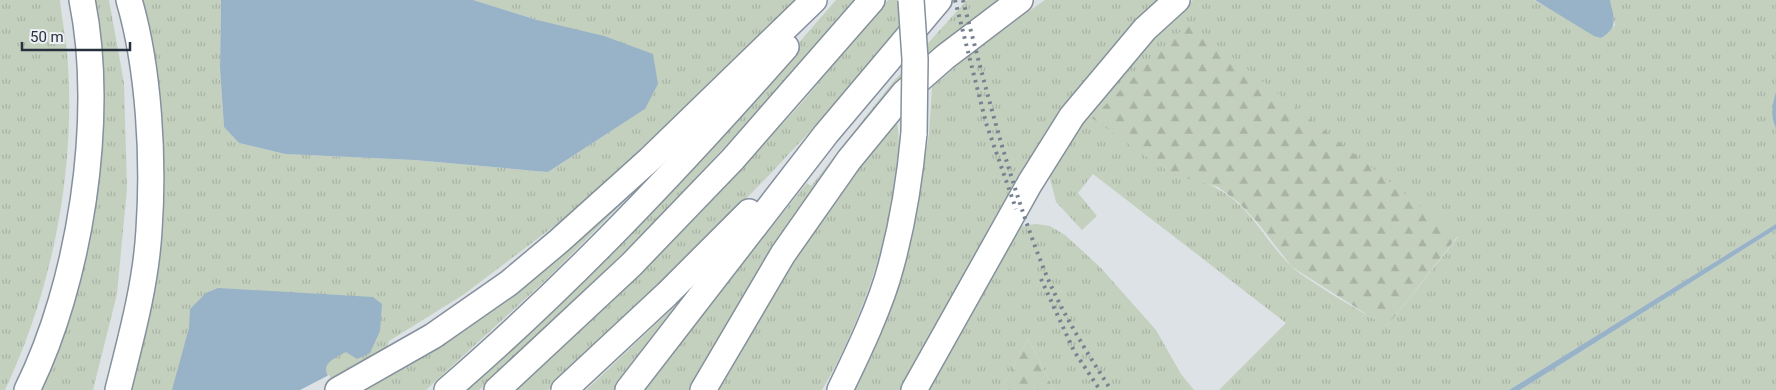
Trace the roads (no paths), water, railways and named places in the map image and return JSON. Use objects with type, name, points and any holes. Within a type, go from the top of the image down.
[{"type":"highway","points":[[27,390],[40,362],[60,300],[80,220],[89,149],[90,64],[82,0]]},
{"type":"highway","points":[[118,390],[136,316],[149,231],[150,161],[147,95],[129,0]]},
{"type":"highway","points":[[338,390],[433,336],[509,283],[649,160],[814,0]]},
{"type":"highway","points":[[447,390],[567,280],[645,201],[740,99],[827,0]]},
{"type":"highway","points":[[497,390],[630,265],[665,229],[752,137],[872,0]]},
{"type":"highway","points":[[840,390],[857,356],[891,267],[910,178],[914,133],[914,59],[911,0]]},
{"type":"highway","points":[[628,390],[826,134],[939,0]]},
{"type":"highway","points":[[703,390],[783,254],[849,160],[904,93],[968,39],[1020,0]]},
{"type":"highway","points":[[914,390],[1030,183],[1072,116],[1145,29],[1177,0]]},
{"type":"highway","points":[[564,390],[668,294],[826,134]]},
{"type":"water","points":[[221,0],[473,0],[537,20],[604,36],[653,54],[658,84],[645,109],[548,172],[414,160],[285,154],[239,143],[224,127],[220,68]]},
{"type":"water","points":[[1535,0],[1610,0],[1614,17],[1613,26],[1601,38],[1594,36]]},
{"type":"water","points":[[1776,92],[1776,128],[1772,110]]},
{"type":"water","points":[[1776,224],[1776,229],[1520,390],[1509,390]]},
{"type":"water","points":[[218,288],[373,297],[382,304],[380,331],[370,353],[357,359],[346,352],[328,363],[326,371],[336,390],[172,390],[189,328],[190,309],[206,293]]},
{"type":"railway","points":[[955,0],[986,123],[1016,209]]},
{"type":"railway","points":[[963,0],[989,101],[1019,202],[1043,267],[1065,315],[1111,390]]},
{"type":"railway","points":[[1041,279],[1074,351],[1100,390]]}]
